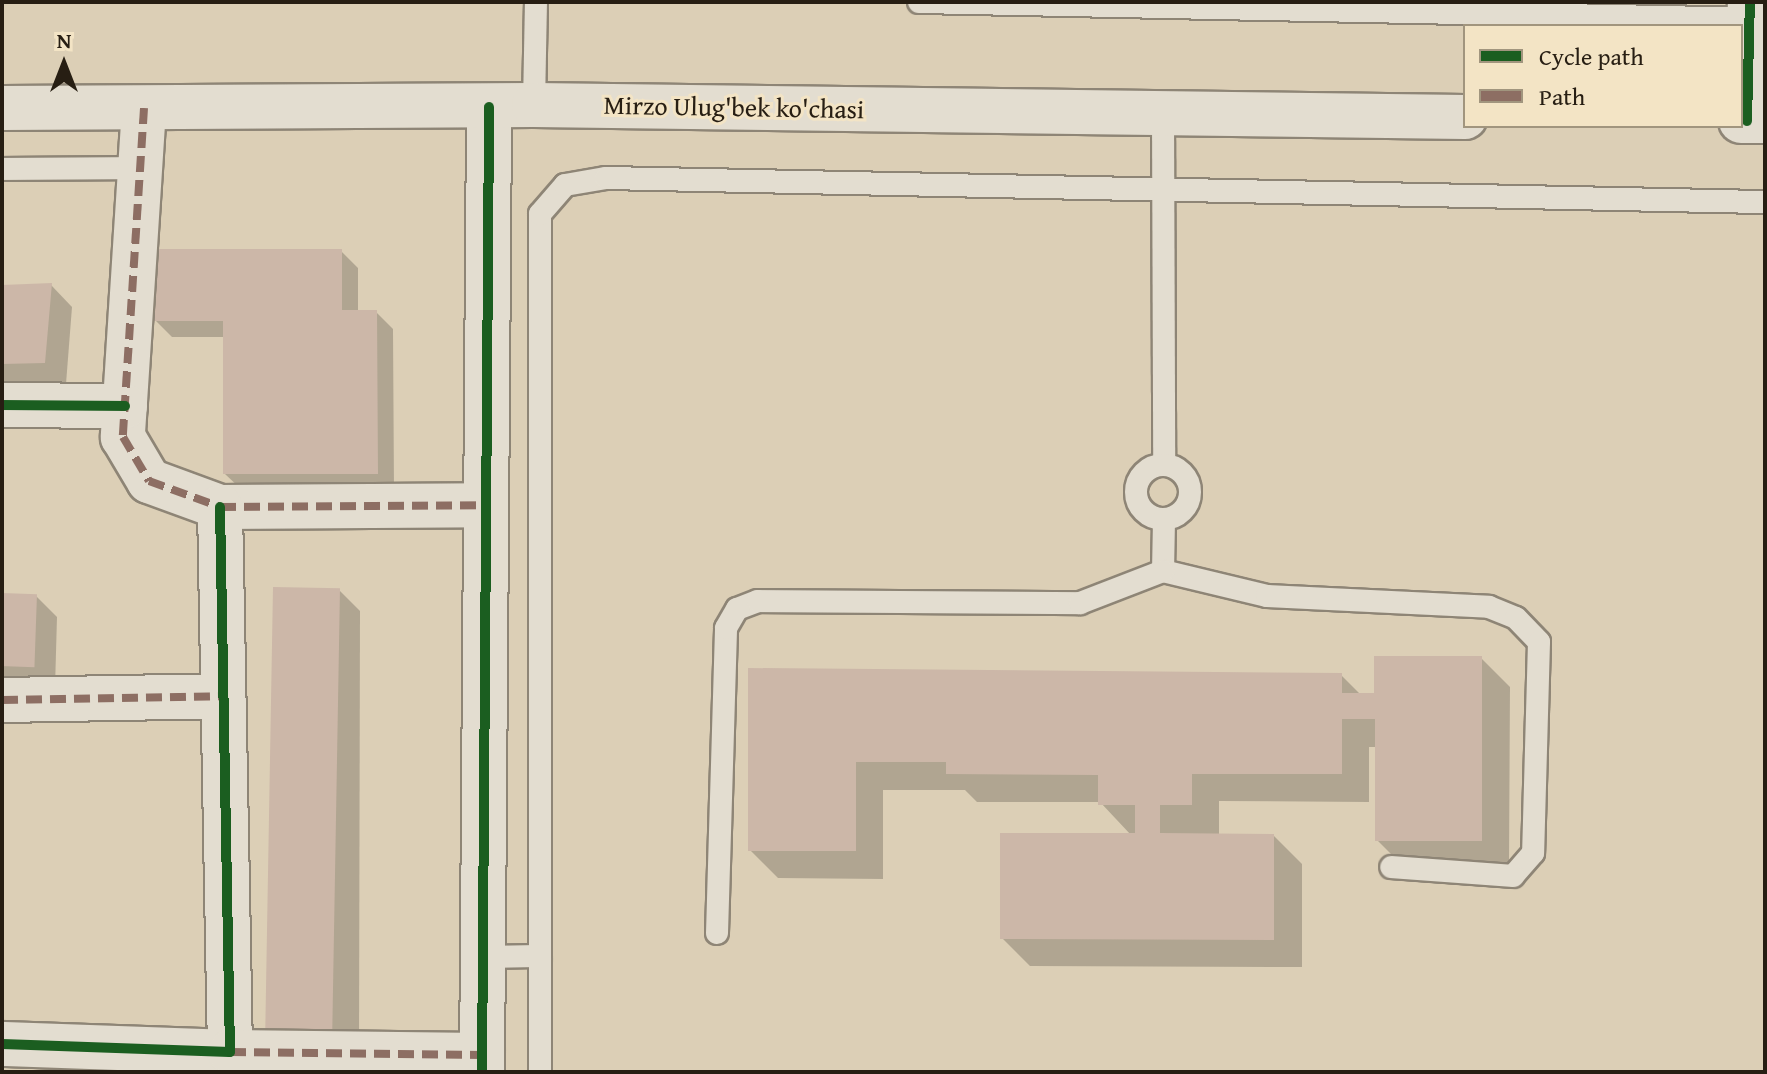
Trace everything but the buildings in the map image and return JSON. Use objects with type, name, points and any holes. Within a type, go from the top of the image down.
[{"type":"street","points":[[1751,121],[1755,13]]},
{"type":"street","name":"Mirzo Ulug'bek ko'chasi","points":[[2,108],[534,105],[1463,117]]},
{"type":"street","points":[[2,1044],[482,1064],[489,107]]},
{"type":"street","points":[[144,108],[123,437],[149,481],[220,507],[486,505]]},
{"type":"street","points":[[2,405],[125,406]]},
{"type":"street","points":[[220,507],[230,1052]]},
{"type":"street","points":[[2,700],[223,696]]},
{"type":"lane","points":[[534,105],[536,2]]},
{"type":"lane","points":[[919,2],[1755,13]]},
{"type":"lane","points":[[1163,113],[1164,465]]},
{"type":"lane","points":[[2,169],[140,168]]},
{"type":"lane","points":[[540,1072],[540,214],[565,185],[606,178],[1765,202]]},
{"type":"lane","points":[[1164,465],[1186,478],[1191,491],[1187,505],[1164,520],[1140,507],[1135,494],[1148,469],[1164,465]]},
{"type":"lane","points":[[1163,571],[1164,520]]},
{"type":"lane","points":[[717,933],[726,628],[737,609],[758,601],[1080,603],[1163,571],[1267,596],[1489,607],[1516,618],[1539,642],[1533,853],[1513,876],[1391,867]]},
{"type":"lane","points":[[483,957],[540,956]]},
{"type":"marked path","points":[[144,108],[123,437],[149,481],[220,507],[486,505]]},
{"type":"marked path","points":[[2,700],[223,696]]},
{"type":"marked path","points":[[230,1052],[482,1055]]},
{"type":"cycle path","points":[[1747,121],[1750,2]]},
{"type":"cycle path","points":[[482,1072],[489,107]]},
{"type":"cycle path","points":[[2,405],[125,406]]},
{"type":"cycle path","points":[[2,1044],[230,1052],[220,507]]}]
